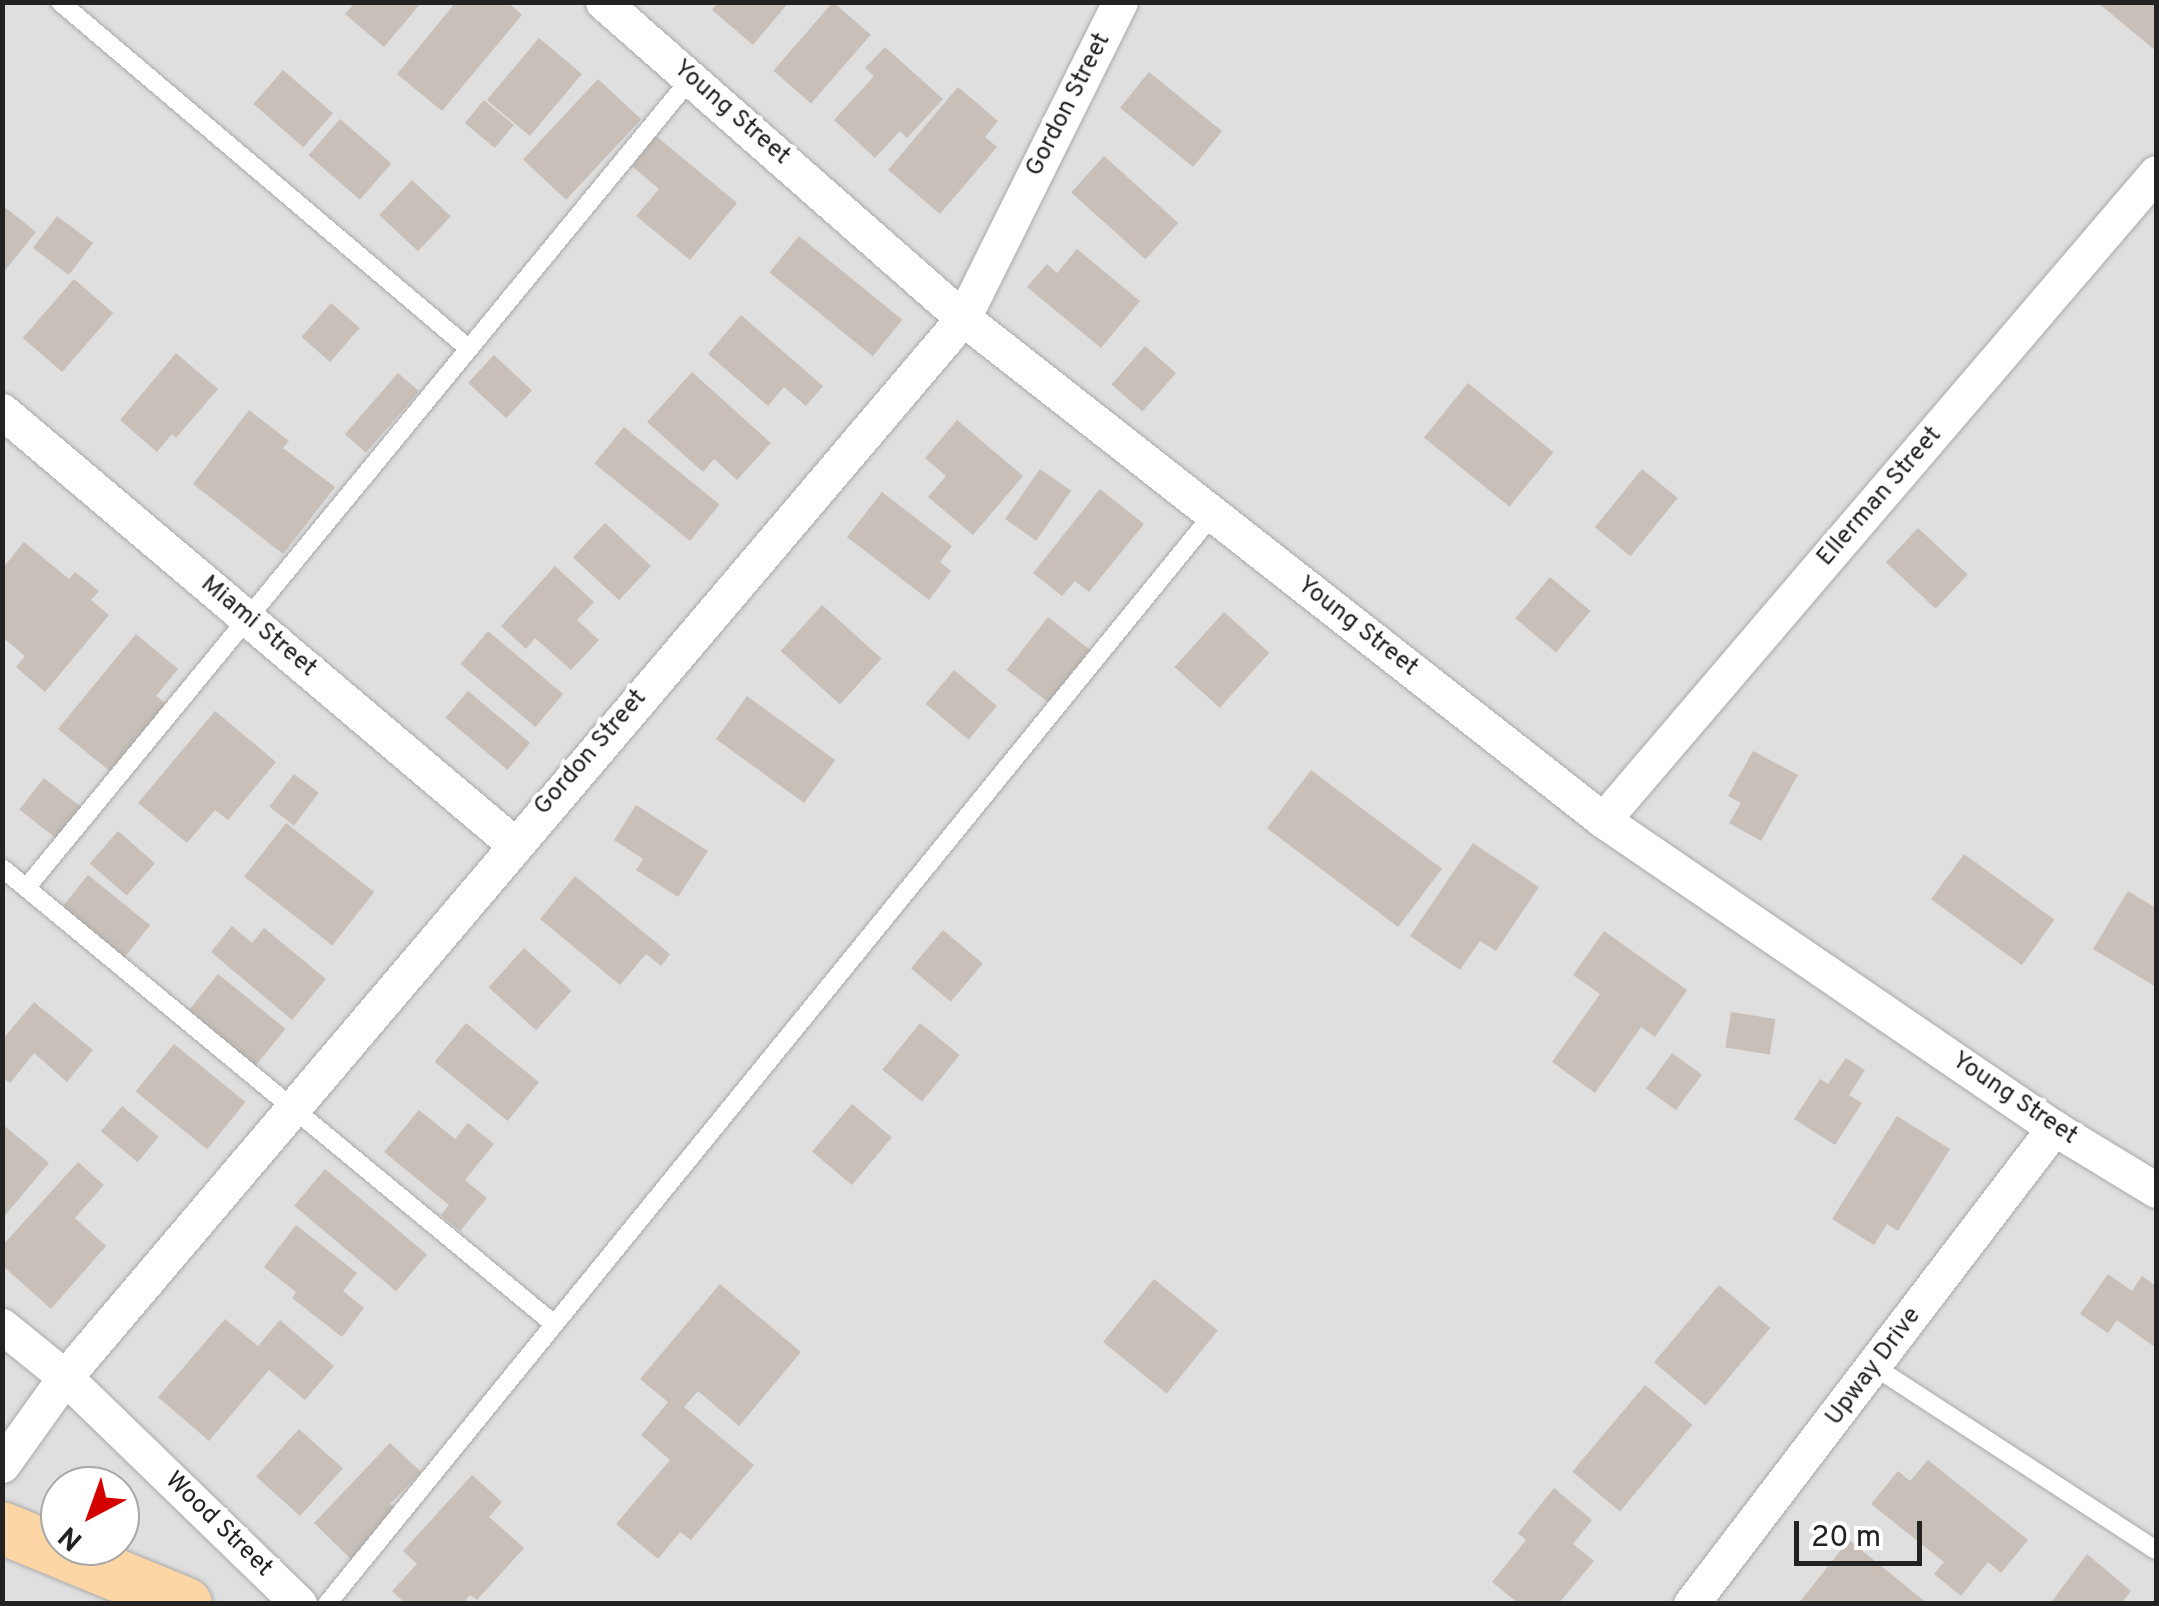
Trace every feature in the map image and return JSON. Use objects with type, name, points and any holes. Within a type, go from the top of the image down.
[{"type":"main road","points":[[2,1528],[186,1604]]},
{"type":"street","name":"Young Street","points":[[603,2],[963,318],[1602,820],[2054,1128],[2156,1190]]},
{"type":"street","name":"Gordon Street","points":[[2,1465],[65,1377],[963,318],[1120,2]]},
{"type":"street","name":"Ellerman Street","points":[[1602,820],[2156,174]]},
{"type":"street","name":"Miami Street","points":[[2,411],[514,844]]},
{"type":"street","name":"Upway Drive","points":[[1691,1604],[2054,1128]]},
{"type":"street","name":"Wood Street","points":[[2,1326],[65,1377],[299,1604]]},
{"type":"lane","points":[[60,2],[468,348]]},
{"type":"lane","points":[[27,887],[692,77]]},
{"type":"lane","points":[[327,1604],[1213,514]]},
{"type":"lane","points":[[2,868],[294,1105],[554,1324]]},
{"type":"lane","points":[[1875,1367],[2156,1550]]},
{"type":"shaded area","points":[[3,3],[2156,3],[2156,1603],[3,1604]]},
{"type":"building","points":[[456,2],[507,2],[522,15],[442,111],[397,74]]},
{"type":"building","points":[[718,2],[789,2],[753,45],[712,10]]},
{"type":"building","points":[[833,2],[871,35],[811,103],[773,71]]},
{"type":"building","points":[[2097,2],[2156,2],[2156,51]]},
{"type":"building","points":[[355,3],[421,3],[384,47],[345,14]]},
{"type":"building","points":[[539,38],[582,74],[530,136],[487,100]]},
{"type":"building","points":[[885,47],[943,99],[907,138],[900,131],[875,158],[834,120],[874,76],[865,68]]},
{"type":"building","points":[[283,70],[333,113],[303,147],[253,104]]},
{"type":"building","points":[[1149,72],[1222,131],[1193,167],[1120,108]]},
{"type":"building","points":[[598,79],[641,119],[566,200],[523,159]]},
{"type":"building","points":[[958,87],[998,121],[985,137],[997,147],[940,214],[888,170]]},
{"type":"building","points":[[484,100],[514,125],[495,148],[465,123]]},
{"type":"building","points":[[340,119],[391,164],[360,200],[309,155]]},
{"type":"building","points":[[656,136],[737,203],[690,260],[636,216],[659,189],[632,166]]},
{"type":"building","points":[[1104,156],[1178,223],[1146,259],[1071,192]]},
{"type":"building","points":[[412,180],[451,216],[418,251],[379,215]]},
{"type":"building","points":[[2,205],[36,232],[2,274]]},
{"type":"building","points":[[57,216],[93,243],[69,275],[33,248]]},
{"type":"building","points":[[799,236],[902,320],[873,356],[769,273]]},
{"type":"building","points":[[1077,249],[1140,301],[1101,348],[1027,287],[1047,264],[1057,273]]},
{"type":"building","points":[[74,279],[113,313],[62,372],[23,338]]},
{"type":"building","points":[[331,303],[360,328],[330,362],[301,337]]},
{"type":"building","points":[[741,315],[823,386],[806,406],[784,387],[768,406],[708,354]]},
{"type":"building","points":[[1145,346],[1176,373],[1142,411],[1112,384]]},
{"type":"building","points":[[176,353],[218,389],[176,438],[172,434],[157,452],[120,420]]},
{"type":"building","points":[[494,355],[532,390],[506,418],[468,383]]},
{"type":"building","points":[[692,372],[771,443],[737,480],[714,459],[703,472],[647,422]]},
{"type":"building","points":[[398,373],[419,391],[366,453],[345,434]]},
{"type":"building","points":[[1468,383],[1553,452],[1509,507],[1424,437]]},
{"type":"building","points":[[249,410],[289,441],[283,448],[335,487],[283,554],[193,484]]},
{"type":"building","points":[[957,420],[1023,476],[973,535],[928,497],[946,476],[925,458]]},
{"type":"building","points":[[624,427],[720,504],[690,541],[594,464]]},
{"type":"building","points":[[1040,469],[1071,491],[1036,541],[1005,519]]},
{"type":"building","points":[[1642,469],[1678,498],[1631,556],[1595,527]]},
{"type":"building","points":[[1100,489],[1144,524],[1089,592],[1075,581],[1062,596],[1033,573]]},
{"type":"building","points":[[882,492],[952,546],[940,562],[951,571],[929,600],[847,537]]},
{"type":"building","points":[[605,523],[651,566],[619,600],[573,557]]},
{"type":"building","points":[[1918,528],[1968,574],[1936,609],[1886,562]]},
{"type":"building","points":[[24,542],[69,579],[75,572],[99,591],[91,600],[109,615],[45,692],[16,667],[25,656],[2,637],[2,569]]},
{"type":"building","points":[[555,566],[594,602],[577,620],[599,640],[571,670],[535,638],[526,649],[501,626]]},
{"type":"building","points":[[1550,577],[1591,611],[1556,652],[1515,618]]},
{"type":"building","points":[[822,605],[881,659],[840,705],[781,651]]},
{"type":"building","points":[[1224,612],[1269,653],[1220,708],[1174,667]]},
{"type":"building","points":[[1048,617],[1093,652],[1052,705],[1007,670]]},
{"type":"building","points":[[488,631],[563,694],[535,727],[460,664]]},
{"type":"building","points":[[136,634],[178,669],[156,696],[168,705],[112,773],[58,729]]},
{"type":"building","points":[[954,670],[997,706],[969,740],[926,704]]},
{"type":"building","points":[[468,691],[530,743],[508,770],[446,718]]},
{"type":"building","points":[[747,696],[835,760],[804,803],[716,739]]},
{"type":"building","points":[[215,711],[276,762],[228,820],[215,810],[187,843],[138,803]]},
{"type":"building","points":[[1753,751],[1798,775],[1761,841],[1729,823],[1741,803],[1728,796]]},
{"type":"building","points":[[1311,770],[1442,869],[1398,927],[1267,828]]},
{"type":"building","points":[[294,774],[319,793],[294,825],[269,807]]},
{"type":"building","points":[[44,778],[81,807],[56,838],[19,810]]},
{"type":"building","points":[[636,805],[708,851],[678,897],[636,870],[643,859],[614,840]]},
{"type":"building","points":[[286,823],[374,892],[332,946],[244,877]]},
{"type":"building","points":[[118,831],[155,863],[127,896],[90,863]]},
{"type":"building","points":[[1473,843],[1539,887],[1496,951],[1480,941],[1460,970],[1410,936]]},
{"type":"building","points":[[1964,854],[2055,920],[2022,965],[1931,899]]},
{"type":"building","points":[[88,875],[150,925],[123,959],[61,908]]},
{"type":"building","points":[[575,876],[670,954],[661,966],[646,954],[620,985],[540,919]]},
{"type":"building","points":[[2128,891],[2156,908],[2156,987],[2093,949]]},
{"type":"building","points":[[232,926],[252,943],[264,928],[326,979],[292,1020],[211,952]]},
{"type":"building","points":[[943,930],[983,963],[951,1002],[911,968]]},
{"type":"building","points":[[1604,931],[1687,990],[1655,1037],[1641,1027],[1595,1093],[1552,1062],[1600,994],[1573,975]]},
{"type":"building","points":[[524,948],[572,991],[536,1030],[489,987]]},
{"type":"building","points":[[218,974],[286,1029],[252,1070],[185,1015]]},
{"type":"building","points":[[34,1002],[93,1050],[67,1082],[34,1053],[10,1083],[2,1077],[2,1040]]},
{"type":"building","points":[[1731,1012],[1775,1019],[1770,1055],[1725,1048]]},
{"type":"building","points":[[466,1023],[539,1082],[508,1121],[435,1062]]},
{"type":"building","points":[[920,1023],[960,1055],[922,1102],[882,1070]]},
{"type":"building","points":[[174,1044],[245,1102],[207,1149],[136,1091]]},
{"type":"building","points":[[1672,1053],[1702,1075],[1676,1110],[1646,1089]]},
{"type":"building","points":[[1846,1058],[1865,1070],[1849,1095],[1862,1103],[1835,1145],[1794,1119],[1820,1079],[1828,1084]]},
{"type":"building","points":[[852,1104],[892,1137],[852,1185],[812,1151]]},
{"type":"building","points":[[122,1106],[159,1137],[138,1162],[101,1131]]},
{"type":"building","points":[[419,1110],[455,1139],[468,1123],[494,1144],[465,1180],[487,1198],[460,1231],[441,1215],[449,1205],[384,1152]]},
{"type":"building","points":[[1897,1116],[1950,1149],[1898,1231],[1887,1224],[1874,1245],[1832,1219]]},
{"type":"building","points":[[2,1124],[49,1163],[2,1219]]},
{"type":"building","points":[[78,1162],[104,1185],[75,1218],[106,1246],[51,1309],[2,1265],[2,1246]]},
{"type":"building","points":[[325,1169],[427,1254],[396,1291],[294,1206]]},
{"type":"building","points":[[296,1225],[357,1273],[343,1291],[364,1308],[342,1337],[292,1298],[296,1292],[264,1267]]},
{"type":"building","points":[[2108,1274],[2132,1291],[2142,1276],[2156,1286],[2156,1348],[2117,1320],[2108,1333],[2080,1314]]},
{"type":"building","points":[[1154,1279],[1218,1331],[1167,1394],[1103,1342]]},
{"type":"building","points":[[720,1284],[801,1352],[739,1426],[698,1391],[684,1407],[754,1465],[691,1540],[680,1532],[658,1559],[616,1524],[670,1460],[641,1435],[668,1402],[640,1379]]},
{"type":"building","points":[[1719,1285],[1770,1328],[1705,1405],[1654,1362]]},
{"type":"building","points":[[225,1319],[258,1346],[280,1320],[334,1366],[305,1400],[269,1370],[209,1441],[158,1397]]},
{"type":"building","points":[[1645,1385],[1692,1425],[1620,1511],[1572,1472]]},
{"type":"building","points":[[299,1429],[343,1468],[300,1516],[256,1477]]},
{"type":"building","points":[[390,1443],[421,1472],[390,1504],[403,1516],[357,1565],[314,1523]]},
{"type":"building","points":[[1928,1460],[2028,1540],[2001,1573],[1988,1562],[1961,1596],[1934,1574],[1944,1562],[1871,1504],[1898,1471],[1910,1481]]},
{"type":"building","points":[[472,1475],[502,1502],[489,1517],[524,1548],[477,1600],[470,1595],[463,1604],[406,1604],[392,1591],[417,1564],[403,1551]]},
{"type":"building","points":[[1554,1488],[1592,1520],[1573,1544],[1594,1561],[1558,1604],[1519,1604],[1492,1582],[1526,1540],[1518,1533]]},
{"type":"building","points":[[1849,1540],[1928,1604],[1798,1604]]},
{"type":"building","points":[[2087,1554],[2131,1591],[2121,1604],[2050,1604]]}]
